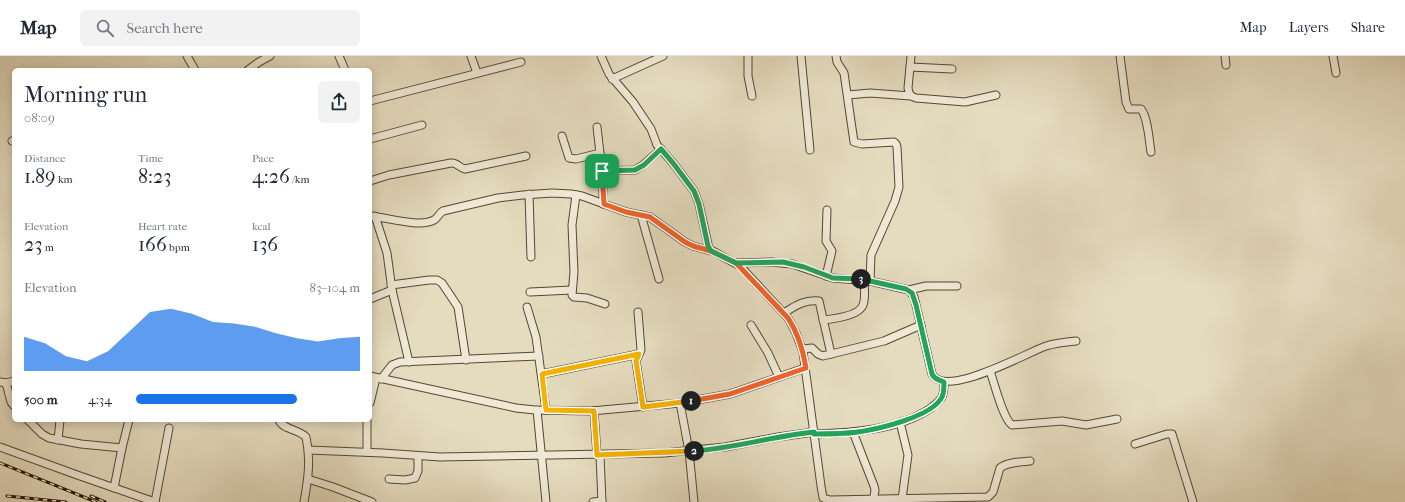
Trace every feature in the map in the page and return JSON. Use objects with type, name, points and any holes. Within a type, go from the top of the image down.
[{"type":"street","points":[[187,56],[194,68]]},
{"type":"street","points":[[251,68],[270,56]]},
{"type":"street","points":[[339,56],[344,68]]},
{"type":"street","points":[[471,56],[477,73]]},
{"type":"street","points":[[601,56],[612,79],[639,109],[653,134],[656,143],[694,191],[699,204],[708,246],[711,251]]},
{"type":"street","points":[[612,79],[663,56]]},
{"type":"street","points":[[748,56],[748,76],[752,96]]},
{"type":"street","points":[[801,56],[810,150]]},
{"type":"street","points":[[823,320],[850,315],[861,309],[864,303],[871,255],[896,199],[899,187],[896,144],[890,142],[862,144],[854,142],[844,74],[837,62],[836,56]]},
{"type":"street","points":[[911,56],[908,92],[911,96]]},
{"type":"street","points":[[1120,56],[1126,102],[1129,109],[1141,109],[1143,111],[1151,152]]},
{"type":"street","points":[[1225,56],[1226,65]]},
{"type":"street","points":[[1333,56],[1336,73]]},
{"type":"street","points":[[372,100],[521,62]]},
{"type":"street","points":[[910,67],[952,69]]},
{"type":"street","points":[[848,95],[870,93],[960,102],[996,95]]},
{"type":"street","points":[[372,138],[422,125]]},
{"type":"street","points":[[597,127],[604,204]]},
{"type":"street","points":[[562,136],[569,158],[576,159],[600,153]]},
{"type":"street","points":[[602,171],[635,170],[644,165],[661,149]]},
{"type":"street","points":[[372,180],[389,175],[451,163],[457,164],[461,168],[465,169],[526,156]]},
{"type":"street","points":[[372,216],[403,221],[426,222],[436,219],[440,213],[498,198],[552,193],[576,195],[626,212],[650,217],[685,242],[711,251],[736,263],[784,313],[792,325],[802,349],[806,368],[822,495],[829,501],[988,497],[992,492],[1000,468],[1003,465],[1030,461]]},
{"type":"street","points":[[529,194],[531,257]]},
{"type":"street","points":[[576,195],[572,225],[574,272],[572,290],[574,297],[587,298],[605,304]]},
{"type":"street","points":[[826,276],[832,251],[826,241],[827,210]]},
{"type":"street","points":[[641,215],[659,278]]},
{"type":"street","points":[[372,216],[387,253],[392,288],[409,362]]},
{"type":"street","points":[[736,263],[783,262],[804,267],[826,276],[867,280],[909,290],[926,286],[958,286]]},
{"type":"street","points":[[372,298],[392,288],[429,280],[437,280],[442,283],[458,307],[466,360]]},
{"type":"street","points":[[530,292],[572,290]]},
{"type":"street","points":[[909,290],[914,297],[932,374],[937,380],[944,382],[982,374],[1044,347],[1063,342],[1076,341]]},
{"type":"street","points":[[784,313],[799,304],[817,300],[820,303],[831,354]]},
{"type":"street","points":[[527,307],[535,332],[546,410]]},
{"type":"street","points":[[638,312],[641,350],[636,361],[643,407]]},
{"type":"street","points":[[751,325],[779,377]]},
{"type":"street","points":[[802,349],[812,348],[821,356],[831,354],[884,341],[921,325]]},
{"type":"street","points":[[542,374],[639,354]]},
{"type":"street","points":[[372,395],[376,378],[392,365],[400,362],[539,356]]},
{"type":"street","points":[[376,378],[516,408],[594,411],[643,407],[730,394],[806,368]]},
{"type":"street","points":[[990,371],[1007,421],[1012,425],[1062,421],[1086,425],[1117,419]]},
{"type":"street","points":[[308,450],[440,457],[598,455],[689,451],[725,447],[778,437],[814,433],[853,432],[874,429],[900,422],[922,414],[935,405],[942,397],[944,382]]},
{"type":"street","points":[[3,383],[12,403]]},
{"type":"street","points":[[680,402],[689,451],[694,502]]},
{"type":"street","points":[[537,410],[546,502]]},
{"type":"street","points":[[593,502],[602,501],[594,411]]},
{"type":"street","points":[[30,422],[42,434],[49,438],[80,444],[122,448]]},
{"type":"street","points":[[58,440],[60,422]]},
{"type":"street","points":[[114,488],[128,422]]},
{"type":"street","points":[[279,422],[280,424],[304,435],[307,441],[308,479],[304,502]]},
{"type":"street","points":[[367,422],[367,452]]},
{"type":"street","points":[[900,422],[908,455],[902,499]]},
{"type":"street","points":[[0,446],[155,502],[169,428]]},
{"type":"street","points":[[853,432],[874,486],[873,501]]},
{"type":"street","points":[[1135,444],[1167,434],[1172,434],[1194,502]]},
{"type":"street","points":[[389,479],[405,480],[415,478],[418,471],[418,456]]},
{"type":"street","points":[[308,479],[372,502]]},
{"type":"railway","points":[[0,463],[96,502]]},
{"type":"railway","points":[[7,496],[66,502]]},
{"type":"railway","points":[[91,496],[105,502]]},
{"type":"route","points":[[602,171],[604,180],[604,204],[626,212],[650,217],[685,242],[711,251],[740,266],[788,318],[801,344],[806,368],[722,396],[643,407],[636,361],[639,354],[542,374],[546,410],[594,411],[597,455],[664,453],[699,450],[725,447],[794,434],[814,432],[814,434],[859,432],[904,421],[922,414],[935,405],[942,397],[944,382],[937,380],[932,374],[914,297],[909,290],[889,284],[862,279],[833,278],[804,267],[783,262],[736,263],[711,251],[708,246],[699,204],[694,191],[661,149],[644,165],[635,170],[602,171]]}]
